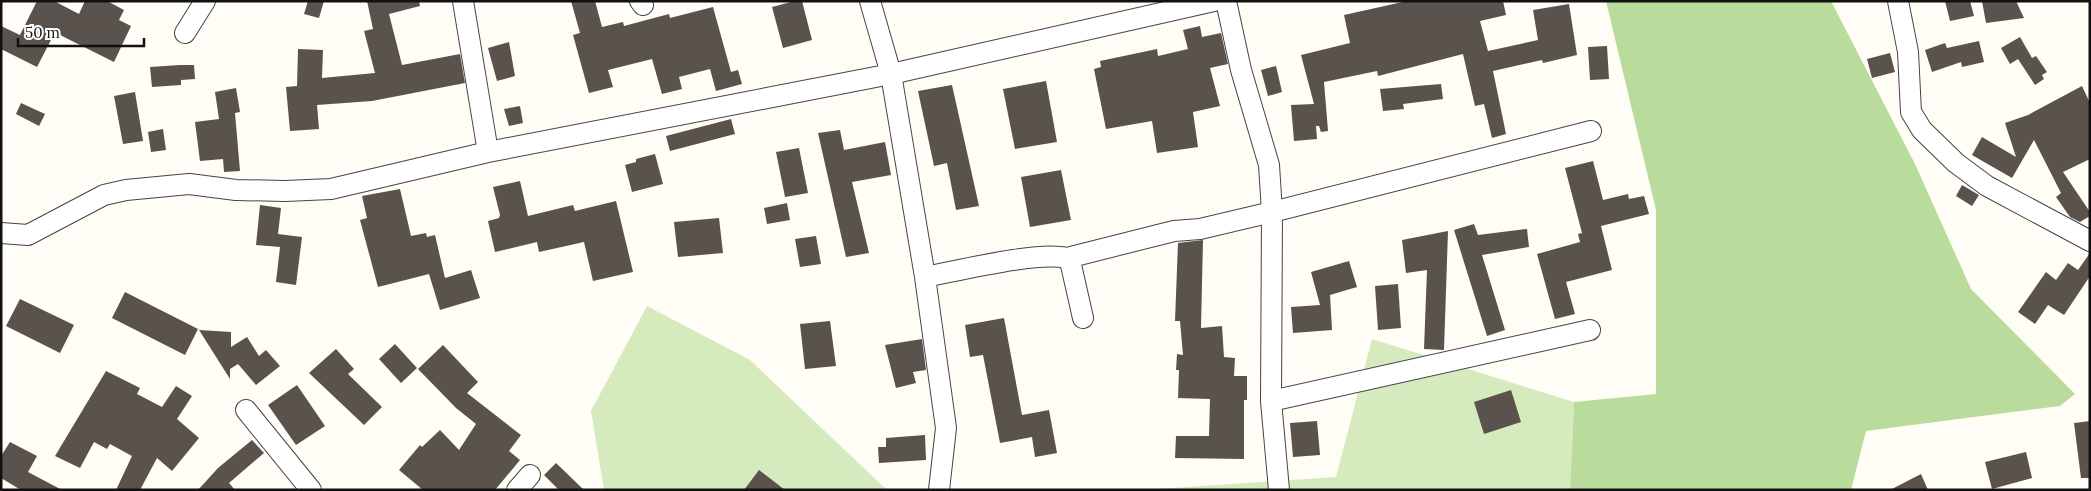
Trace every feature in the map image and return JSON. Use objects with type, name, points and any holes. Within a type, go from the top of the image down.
[{"type":"street","points":[[185,33],[206,1]]},
{"type":"street","points":[[463,1],[488,152]]},
{"type":"street","points":[[870,1],[891,74],[925,277],[946,428],[939,490]]},
{"type":"street","points":[[1,233],[28,235],[104,194],[189,184],[236,190],[310,191],[331,189],[488,152],[891,74],[1214,1]]},
{"type":"street","points":[[1226,1],[1241,70],[1269,165],[1272,212],[1271,401],[1279,490]]},
{"type":"street","points":[[1898,1],[1908,52],[1911,112],[1922,130],[1956,163],[1987,186],[2090,241]]},
{"type":"street","points":[[925,277],[1035,258],[1057,256],[1066,258],[1174,231],[1200,229],[1592,131]]},
{"type":"street","points":[[1066,258],[1072,265],[1083,318]]},
{"type":"street","points":[[1271,401],[1590,330]]},
{"type":"street","points":[[246,410],[311,490]]},
{"type":"green space","points":[[1606,1],[1831,1],[1915,164],[1971,289],[2075,394],[2060,406],[1866,431],[1851,490],[1570,490],[1574,402],[1656,394],[1656,210]]},
{"type":"green space","points":[[647,306],[750,360],[887,490],[604,490],[591,411]]},
{"type":"green space","points":[[1372,339],[1574,402],[1570,490],[1142,490],[1336,477]]},
{"type":"building","points":[[37,1],[54,1],[79,14],[85,1],[107,1],[124,10],[119,20],[131,26],[114,62],[58,34],[55,40],[52,38],[37,67],[1,49],[1,26],[20,35]]},
{"type":"building","points":[[308,1],[324,1],[319,18],[304,14]]},
{"type":"building","points":[[367,1],[419,1],[420,6],[389,14],[402,65],[460,54],[465,83],[372,101],[317,105],[319,129],[290,131],[286,87],[297,86],[298,49],[323,50],[322,78],[375,73],[364,31],[373,29]]},
{"type":"building","points":[[571,1],[595,1],[602,27],[623,22],[624,26],[669,14],[670,18],[713,7],[731,72],[738,70],[742,84],[716,91],[710,69],[679,77],[682,89],[662,94],[652,59],[608,70],[613,87],[589,93],[573,35],[580,33]]},
{"type":"building","points":[[802,1],[812,40],[783,48],[772,7]]},
{"type":"building","points":[[1407,1],[1503,1],[1506,15],[1480,21],[1488,51],[1538,40],[1533,10],[1569,4],[1577,55],[1543,63],[1542,60],[1493,71],[1506,134],[1492,138],[1484,104],[1475,106],[1463,54],[1378,76],[1377,71],[1324,82],[1328,131],[1321,132],[1319,126],[1316,126],[1317,139],[1294,141],[1291,105],[1314,104],[1301,55],[1350,43],[1344,15]]},
{"type":"building","points":[[1945,1],[1970,1],[1974,16],[1950,21]]},
{"type":"building","points":[[1982,1],[2016,1],[2024,18],[1986,23]]},
{"type":"building","points":[[1200,26],[1202,37],[1221,33],[1228,64],[1210,68],[1220,106],[1193,112],[1198,147],[1157,153],[1152,121],[1106,129],[1094,69],[1101,67],[1100,61],[1157,49],[1158,56],[1188,49],[1183,30]]},
{"type":"building","points":[[2020,37],[2032,58],[2036,56],[2047,72],[2042,75],[2044,79],[2035,85],[2018,59],[2010,64],[2001,48]]},
{"type":"building","points":[[1979,41],[1984,62],[1962,67],[1961,62],[1932,72],[1925,50],[1945,43],[1947,48]]},
{"type":"building","points":[[509,42],[515,76],[497,81],[488,48]]},
{"type":"building","points":[[1607,46],[1609,79],[1590,80],[1588,47]]},
{"type":"building","points":[[1890,53],[1895,72],[1872,78],[1867,59]]},
{"type":"building","points":[[194,65],[195,79],[181,80],[181,85],[152,87],[150,67]]},
{"type":"building","points":[[1276,66],[1282,92],[1268,96],[1261,70]]},
{"type":"building","points":[[1046,81],[1057,142],[1015,149],[1003,89]]},
{"type":"building","points":[[1441,84],[1443,99],[1403,104],[1404,109],[1383,111],[1380,89]]},
{"type":"building","points":[[952,85],[979,206],[956,210],[947,163],[934,166],[918,91]]},
{"type":"building","points":[[2082,86],[2090,103],[2090,159],[2063,172],[2090,212],[2090,216],[2080,222],[2070,217],[2056,197],[2061,193],[2034,140],[2012,178],[1972,155],[1982,137],[2016,157],[2005,123],[2028,115]]},
{"type":"building","points":[[236,88],[240,112],[235,113],[240,171],[224,172],[223,159],[200,161],[195,122],[219,119],[215,92]]},
{"type":"building","points":[[135,92],[143,141],[123,144],[114,96]]},
{"type":"building","points":[[21,103],[45,114],[39,126],[16,114]]},
{"type":"building","points":[[520,106],[523,123],[509,126],[504,109]]},
{"type":"building","points":[[731,119],[735,134],[670,151],[666,136]]},
{"type":"building","points":[[163,129],[166,150],[151,152],[148,132]]},
{"type":"building","points":[[840,130],[844,150],[885,142],[891,175],[852,182],[869,253],[846,257],[818,133]]},
{"type":"building","points":[[799,148],[808,193],[785,197],[776,152]]},
{"type":"building","points":[[655,154],[663,184],[632,192],[625,165],[636,162],[636,159]]},
{"type":"building","points":[[1593,161],[1603,200],[1628,194],[1629,199],[1644,196],[1649,214],[1601,226],[1612,270],[1566,282],[1575,314],[1555,319],[1537,254],[1580,242],[1578,234],[1582,233],[1565,168]]},
{"type":"building","points":[[1061,170],[1071,220],[1030,227],[1021,177]]},
{"type":"building","points":[[520,181],[528,216],[573,205],[575,211],[616,201],[633,272],[593,281],[584,242],[539,252],[537,242],[495,252],[488,221],[499,218],[500,215],[493,187]]},
{"type":"building","points":[[1962,185],[1979,195],[1972,206],[1956,196]]},
{"type":"building","points":[[400,189],[411,236],[426,233],[427,237],[435,235],[445,278],[471,270],[480,298],[440,310],[429,274],[378,287],[360,220],[367,218],[362,196]]},
{"type":"building","points":[[787,203],[790,220],[767,224],[764,208]]},
{"type":"building","points":[[260,205],[281,208],[278,234],[302,237],[296,285],[276,282],[280,247],[256,245]]},
{"type":"building","points":[[719,218],[723,253],[678,257],[674,222]]},
{"type":"building","points":[[1474,224],[1478,235],[1527,229],[1529,247],[1482,255],[1505,330],[1487,336],[1454,230]]},
{"type":"building","points":[[1448,231],[1444,350],[1424,349],[1427,270],[1406,273],[1402,240]]},
{"type":"building","points":[[816,236],[821,264],[800,267],[795,239]]},
{"type":"building","points":[[1203,240],[1201,328],[1222,326],[1224,357],[1235,358],[1234,376],[1247,376],[1247,400],[1244,400],[1244,459],[1175,458],[1176,436],[1209,436],[1210,399],[1178,398],[1179,370],[1176,370],[1177,354],[1183,355],[1180,321],[1175,321],[1178,243]]},
{"type":"building","points":[[2090,253],[2090,276],[2064,315],[2048,305],[2035,324],[2018,312],[2046,272],[2056,280],[2068,263],[2078,270]]},
{"type":"building","points":[[1349,261],[1357,287],[1330,295],[1332,330],[1293,333],[1291,307],[1320,305],[1311,272]]},
{"type":"building","points":[[1398,284],[1401,328],[1378,330],[1375,286]]},
{"type":"building","points":[[125,292],[198,329],[185,355],[112,318]]},
{"type":"building","points":[[20,299],[74,325],[60,353],[6,326]]},
{"type":"building","points":[[1004,318],[1022,415],[1049,410],[1057,453],[1035,457],[1032,437],[1000,443],[983,355],[970,357],[965,325]]},
{"type":"building","points":[[830,321],[836,366],[805,369],[800,324]]},
{"type":"building","points":[[199,330],[231,332],[231,347],[247,337],[259,356],[266,350],[280,366],[256,385],[238,364],[230,369],[230,379]]},
{"type":"building","points":[[922,339],[926,370],[913,372],[916,383],[896,388],[885,345]]},
{"type":"building","points":[[395,344],[417,368],[401,383],[379,359]]},
{"type":"building","points":[[443,345],[478,382],[467,393],[521,435],[509,451],[520,460],[495,490],[423,490],[399,470],[420,445],[422,447],[440,430],[459,450],[476,424],[456,408],[418,369]]},
{"type":"building","points":[[336,349],[354,369],[348,374],[382,407],[364,425],[309,373]]},
{"type":"building","points":[[106,371],[140,388],[137,394],[162,407],[176,386],[192,396],[177,419],[199,438],[172,471],[157,458],[140,490],[116,490],[132,456],[110,444],[107,449],[94,442],[80,468],[55,456]]},
{"type":"building","points":[[297,385],[325,426],[296,445],[268,405]]},
{"type":"building","points":[[1511,390],[1521,422],[1484,434],[1474,402]]},
{"type":"building","points":[[1317,421],[1320,455],[1293,457],[1290,423]]},
{"type":"building","points":[[2090,421],[2090,478],[2081,478],[2074,423]]},
{"type":"building","points":[[925,435],[926,460],[879,463],[878,447],[886,447],[886,438]]},
{"type":"building","points":[[252,440],[264,453],[229,483],[235,490],[198,490],[218,468]]},
{"type":"building","points":[[10,442],[37,456],[28,472],[62,490],[21,490],[1,478],[1,456]]},
{"type":"building","points":[[2026,452],[2032,478],[1992,489],[1985,462]]},
{"type":"building","points":[[556,463],[584,490],[559,490],[544,475]]},
{"type":"building","points":[[759,470],[785,490],[744,490]]},
{"type":"building","points":[[1921,474],[1928,490],[1890,490]]}]
